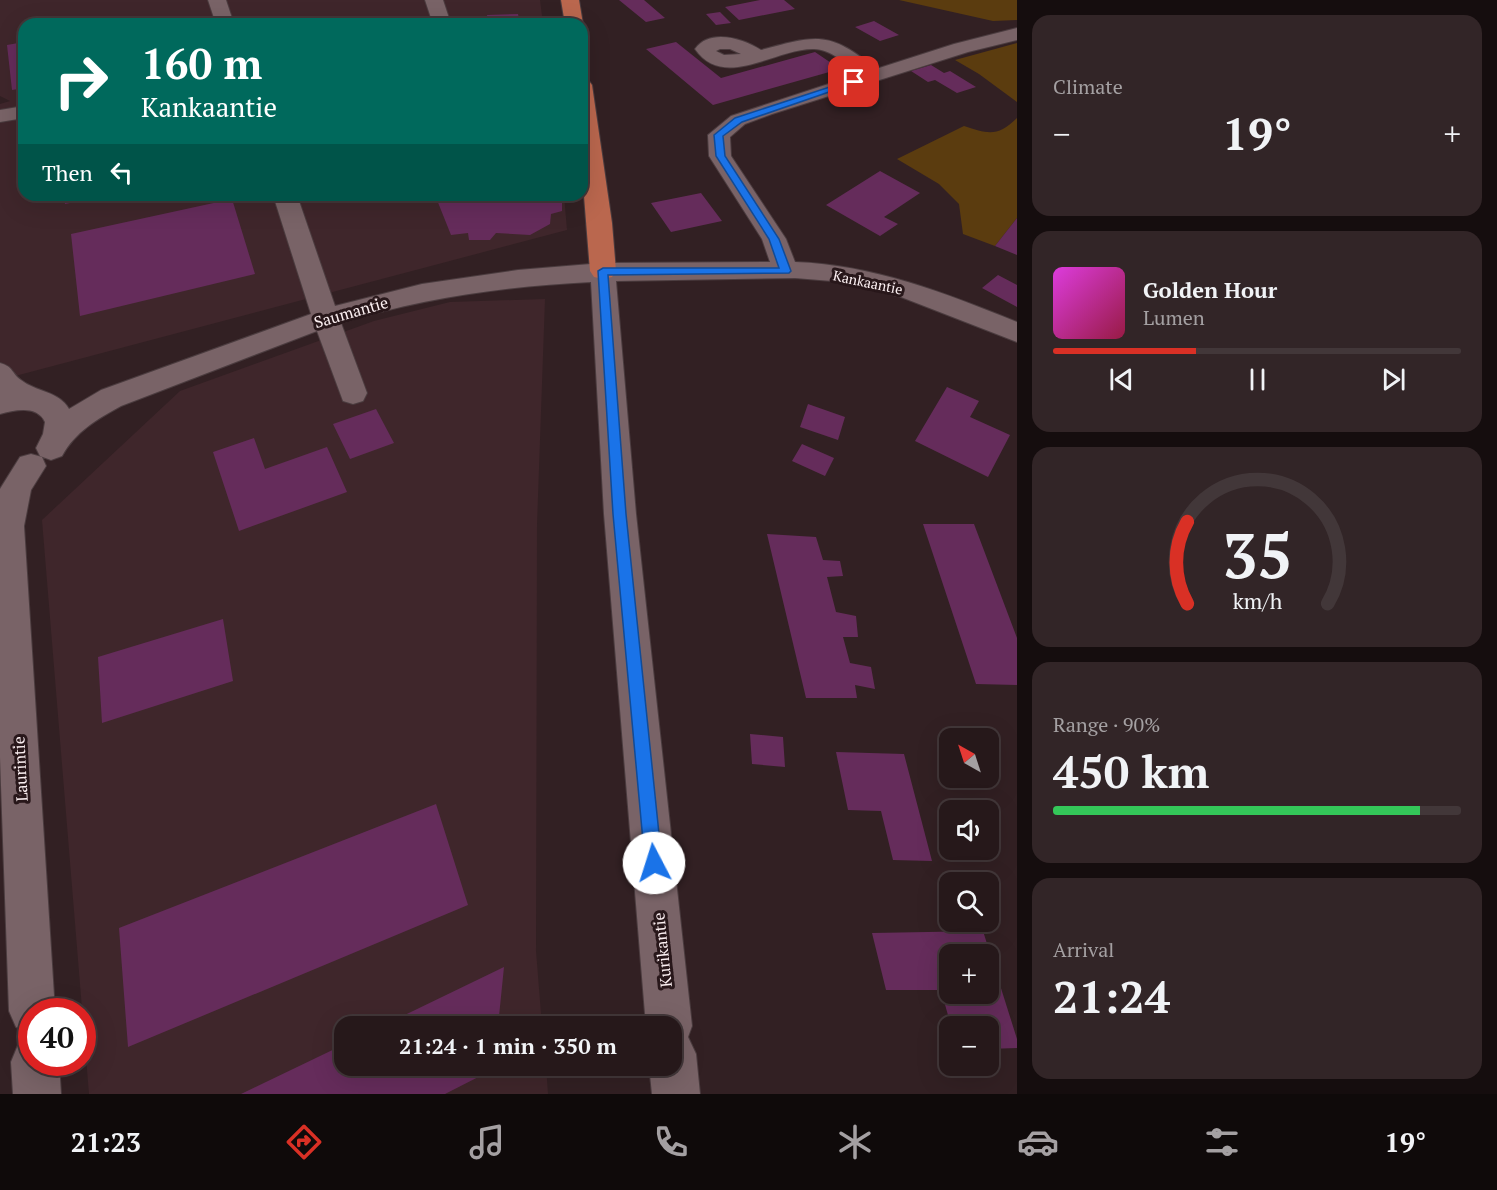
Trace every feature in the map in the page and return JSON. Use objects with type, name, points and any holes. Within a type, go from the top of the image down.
[{"type":"main road","points":[[570,0],[573,18]]},
{"type":"main road","name":"Kurikantie","points":[[588,131],[600,223],[603,271]]},
{"type":"street","points":[[217,0],[223,18]]},
{"type":"street","points":[[434,0],[440,18]]},
{"type":"street","points":[[786,271],[774,239],[720,156],[719,135],[738,120],[765,110],[921,61],[1017,34]]},
{"type":"street","points":[[758,56],[804,44],[824,45],[842,53],[873,76]]},
{"type":"street","points":[[0,116],[18,113]]},
{"type":"street","points":[[287,201],[353,393]]},
{"type":"street","name":"Kankaantie","points":[[603,271],[786,271],[843,274],[899,287],[1017,333]]},
{"type":"street","name":"Saumantie","points":[[32,466],[47,453],[59,433],[83,414],[111,398],[327,318],[375,304],[524,276],[603,271]]},
{"type":"street","name":"Kurikantie","points":[[603,271],[620,514],[668,1016]]},
{"type":"street","points":[[0,373],[9,387],[54,408],[60,421],[59,433]]},
{"type":"street","name":"Saumantie","points":[[0,404],[35,400],[76,404],[111,398]]},
{"type":"street","points":[[0,480],[32,466]]},
{"type":"street","name":"Laurintie","points":[[31,998],[4,518],[16,487],[32,466]]},
{"type":"street","points":[[36,1076],[37,1094]]},
{"type":"street","points":[[674,1076],[676,1094]]},
{"type":"shaded area","points":[[0,0],[540,0],[542,18],[18,18],[18,201],[565,201],[567,230],[0,380],[0,104],[10,101],[0,96]]},
{"type":"shaded area","points":[[899,0],[1017,0],[1017,20],[993,21]]},
{"type":"shaded area","points":[[1017,43],[1017,102],[979,74],[955,60]]},
{"type":"shaded area","points":[[1017,118],[1017,218],[995,246],[963,234],[959,204],[939,184],[897,159],[964,126],[992,132],[1004,128]]},
{"type":"shaded area","points":[[545,299],[537,525],[536,951],[541,1016],[334,1016],[334,1076],[547,1076],[548,1094],[89,1094],[88,1076],[96,1076],[96,998],[81,998],[42,520],[180,391],[374,321],[450,302]]},
{"type":"building","points":[[619,0],[644,0],[665,18],[646,22]]},
{"type":"building","points":[[760,0],[784,0],[795,9],[739,20],[725,7]]},
{"type":"building","points":[[720,12],[731,23],[716,25],[706,14]]},
{"type":"building","points":[[518,14],[519,18],[487,18],[487,15]]},
{"type":"building","points":[[874,21],[899,35],[880,41],[855,27]]},
{"type":"building","points":[[676,42],[721,78],[815,52],[840,69],[713,105],[646,49]]},
{"type":"building","points":[[18,43],[18,89],[12,90],[7,45]]},
{"type":"building","points":[[931,65],[944,73],[950,71],[976,87],[957,93],[935,80],[928,82],[911,71]]},
{"type":"building","points":[[880,171],[920,193],[884,217],[898,224],[880,236],[826,205]]},
{"type":"building","points":[[701,193],[722,221],[671,232],[651,203]]},
{"type":"building","points":[[65,201],[80,201],[65,204]]},
{"type":"building","points":[[223,201],[233,201],[255,274],[80,316],[71,234]]},
{"type":"building","points":[[437,201],[562,201],[562,211],[551,214],[550,224],[530,235],[496,233],[490,240],[469,240],[468,233],[451,235]]},
{"type":"building","points":[[1017,218],[1017,255],[995,246]]},
{"type":"building","points":[[998,275],[1017,285],[1017,307],[982,288]]},
{"type":"building","points":[[947,387],[979,401],[970,417],[1010,435],[988,477],[915,441]]},
{"type":"building","points":[[808,404],[845,417],[838,440],[800,427]]},
{"type":"building","points":[[376,409],[394,443],[350,459],[333,424]]},
{"type":"building","points":[[254,438],[265,469],[327,447],[347,492],[239,531],[213,452]]},
{"type":"building","points":[[802,444],[834,458],[825,476],[792,461]]},
{"type":"building","points":[[923,524],[974,524],[1017,638],[1017,685],[976,684]]},
{"type":"building","points":[[767,534],[816,537],[823,560],[840,561],[843,576],[827,577],[836,612],[856,616],[858,637],[843,637],[850,663],[871,667],[875,689],[855,685],[857,698],[806,698]]},
{"type":"building","points":[[223,619],[233,681],[102,723],[98,657]]},
{"type":"building","points":[[750,734],[783,737],[785,767],[752,764]]},
{"type":"building","points":[[836,752],[904,754],[932,861],[893,860],[881,811],[848,810]]},
{"type":"building","points":[[436,804],[468,905],[128,1047],[119,928]]},
{"type":"building","points":[[983,932],[987,944],[939,944],[939,990],[886,990],[872,933]]},
{"type":"building","points":[[504,967],[499,1016],[403,1016]]},
{"type":"building","points":[[999,982],[1017,1039],[1017,1048],[999,1049],[999,1016],[948,1016],[945,1004],[999,1004]]},
{"type":"building","points":[[334,1049],[334,1076],[480,1076],[445,1094],[241,1094]]},
{"type":"route","points":[[654,863],[620,514],[603,271],[786,271],[774,239],[720,156],[719,135],[738,120],[854,82]]}]
